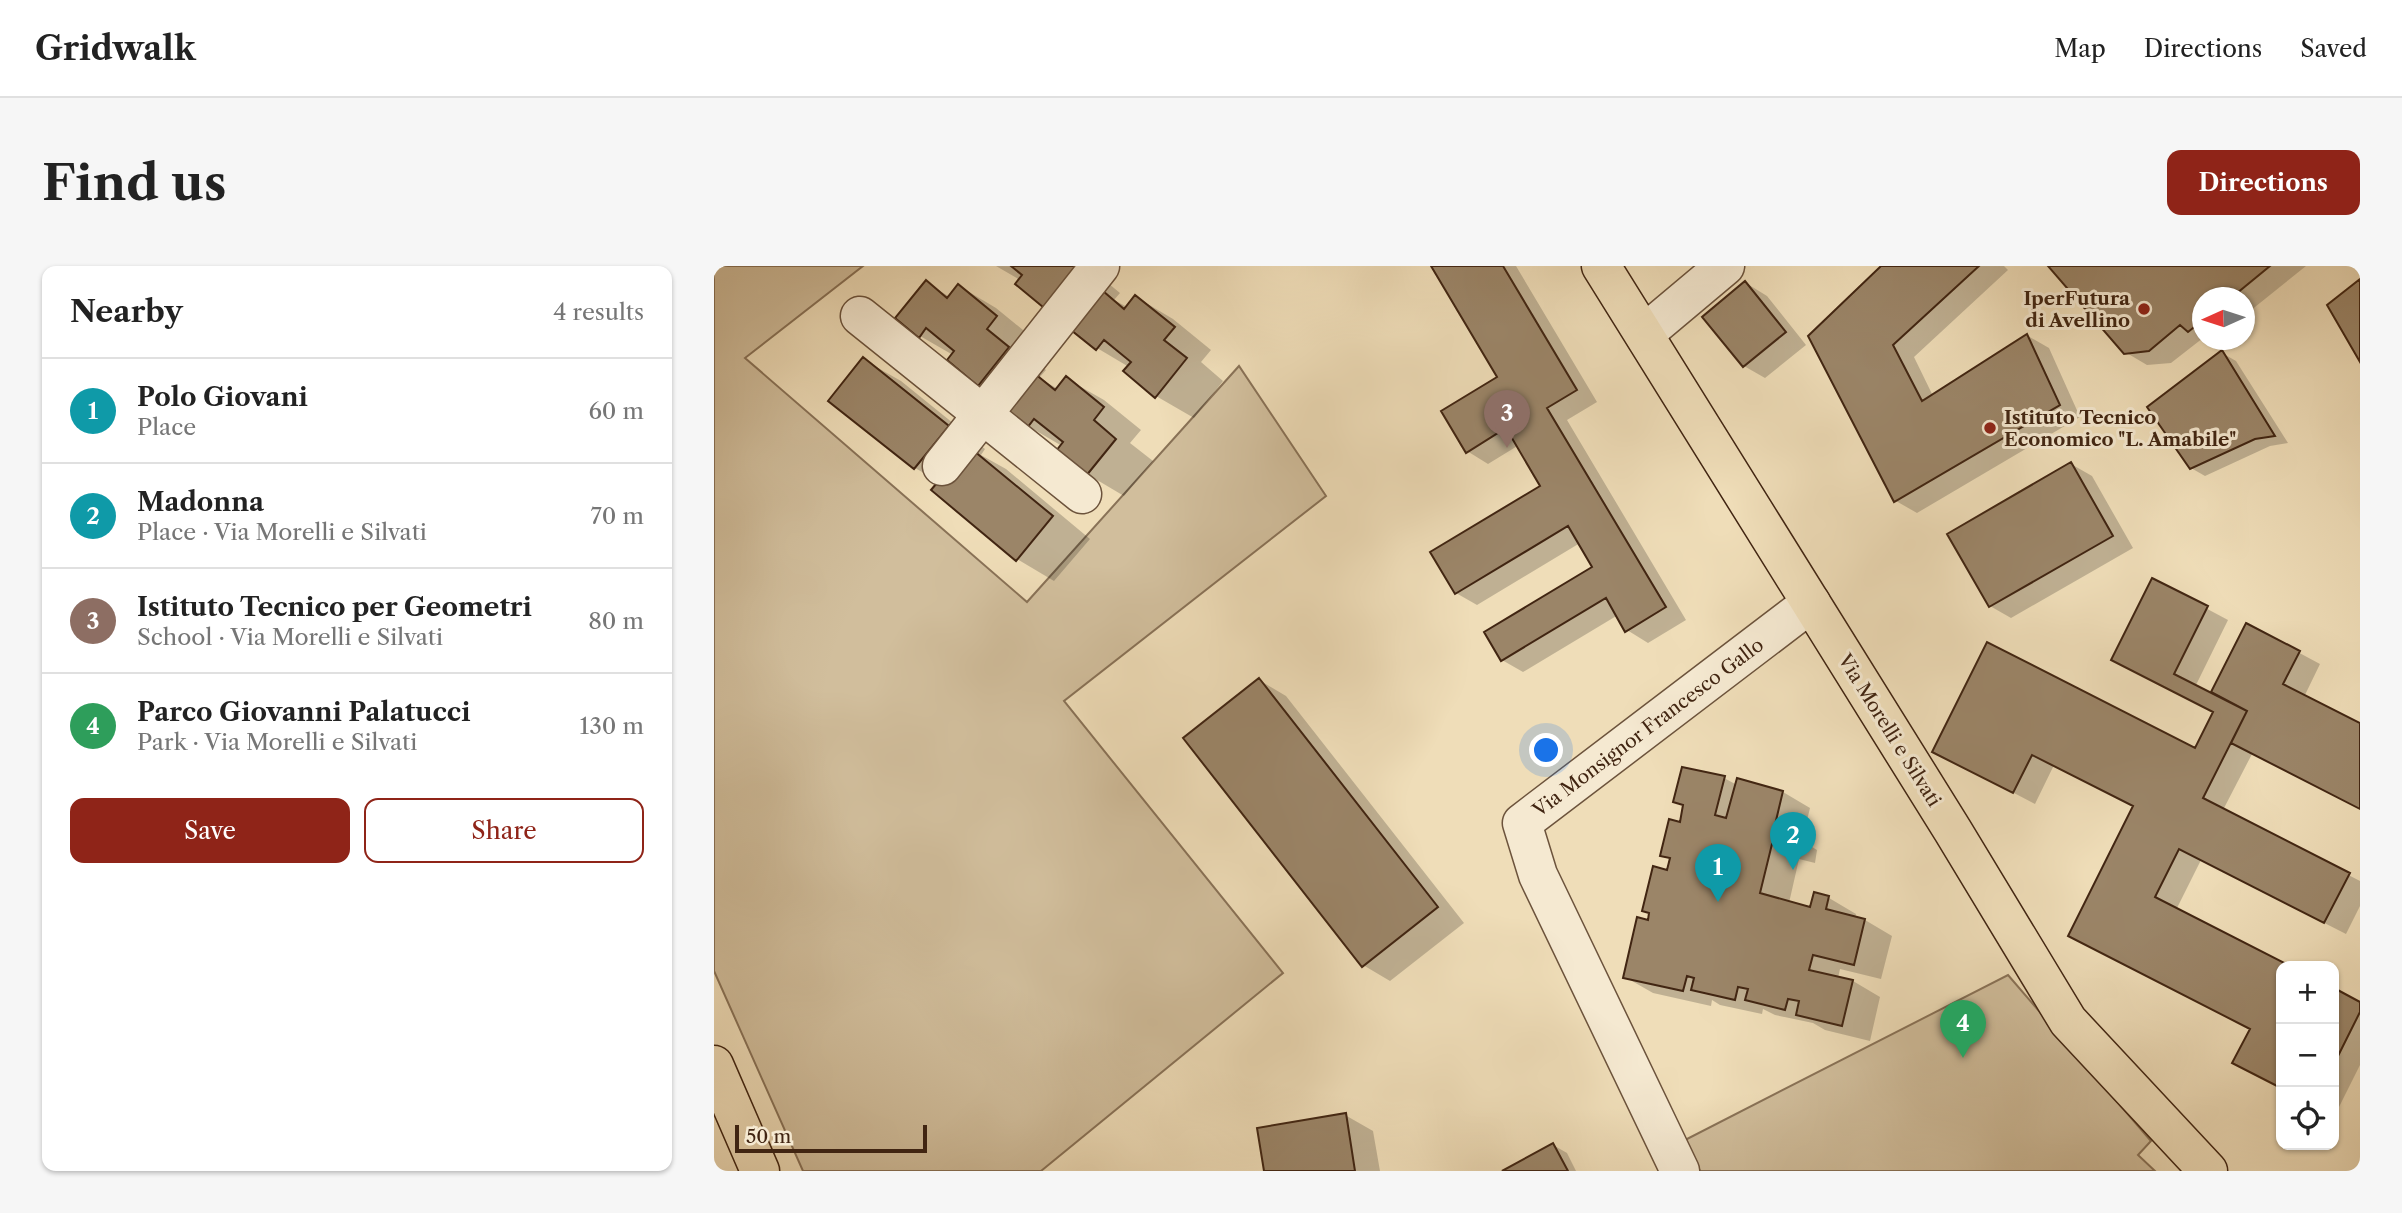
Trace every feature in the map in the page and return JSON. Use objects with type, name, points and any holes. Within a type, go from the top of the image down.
[{"type":"main road","name":"Via Morelli e Silvati","points":[[1601,266],[2068,1021],[2208,1171]]},
{"type":"main road","points":[[714,1065],[760,1171]]},
{"type":"street","points":[[942,466],[1100,266]]},
{"type":"street","points":[[1644,334],[1725,266]]},
{"type":"street","points":[[860,316],[1082,494]]},
{"type":"street","name":"Via Monsignor Francesco Gallo","points":[[1680,1171],[1538,874],[1522,823],[1811,603]]},
{"type":"shaded area","points":[[714,266],[863,266],[745,358],[1027,602],[1239,366],[1326,496],[1064,701],[1283,973],[1041,1171],[803,1171],[714,971]]},
{"type":"shaded area","points":[[2008,975],[2151,1141],[2138,1155],[2155,1171],[1700,1171],[1685,1140]]},
{"type":"building","points":[[1011,266],[1078,266],[1049,312],[1015,284],[1022,275]]},
{"type":"building","points":[[1431,266],[1503,266],[1577,390],[1547,408],[1666,607],[1625,632],[1606,598],[1501,661],[1484,632],[1592,567],[1568,526],[1455,594],[1430,552],[1540,486],[1506,428],[1466,453],[1441,411],[1497,377]]},
{"type":"building","points":[[1881,266],[1979,266],[1893,345],[1922,401],[2027,334],[2060,405],[1894,502],[1808,336]]},
{"type":"building","name":"IperFutura di Avellino","points":[[2048,266],[2270,266],[2244,287],[2192,287],[2192,329],[2188,332],[2180,325],[2149,351],[2124,354]]},
{"type":"building","points":[[2360,279],[2360,362],[2327,305]]},
{"type":"building","points":[[926,280],[947,298],[958,284],[997,316],[987,329],[1009,347],[978,386],[947,360],[954,351],[926,328],[919,338],[895,318]]},
{"type":"building","points":[[1745,281],[1786,332],[1743,367],[1702,317]]},
{"type":"building","points":[[1103,291],[1124,309],[1135,295],[1175,327],[1164,340],[1187,358],[1155,398],[1123,371],[1131,362],[1104,340],[1096,350],[1071,330]]},
{"type":"building","points":[[2222,350],[2275,436],[2255,439],[2190,469],[2147,407]]},
{"type":"building","points":[[863,357],[949,426],[914,469],[828,401]]},
{"type":"building","points":[[1034,373],[1055,390],[1066,376],[1104,407],[1094,420],[1116,439],[1086,476],[1056,451],[1063,442],[1034,419],[1027,428],[1004,409]]},
{"type":"building","points":[[968,446],[1053,516],[1016,561],[931,490]]},
{"type":"building","points":[[2071,462],[2113,536],[1989,607],[1947,534]]},
{"type":"building","points":[[2152,578],[2208,606],[2174,674],[2247,711],[2203,798],[2350,873],[2324,923],[2179,849],[2155,897],[2280,961],[2276,961],[2276,1085],[2232,1063],[2250,1029],[2068,936],[2133,806],[2032,755],[2013,793],[1932,752],[1987,642],[2195,748],[2213,712],[2111,660]]},
{"type":"building","points":[[2246,623],[2300,651],[2283,684],[2360,723],[2360,809],[2231,743],[2247,711],[2211,692]]},
{"type":"building","points":[[1259,678],[1438,907],[1362,967],[1183,738]]},
{"type":"building","points":[[1682,767],[1725,776],[1715,815],[1726,818],[1737,778],[1783,791],[1774,829],[1791,833],[1788,848],[1772,844],[1760,893],[1810,907],[1814,892],[1829,896],[1826,909],[1865,919],[1854,965],[1813,955],[1809,970],[1853,980],[1842,1026],[1796,1015],[1799,1001],[1788,999],[1785,1010],[1745,1000],[1748,989],[1738,987],[1735,1000],[1691,990],[1694,978],[1687,976],[1683,991],[1623,978],[1637,917],[1648,920],[1649,913],[1642,911],[1653,866],[1667,870],[1670,858],[1660,856],[1669,819],[1680,822],[1683,805],[1673,802]]},
{"type":"building","points":[[2339,991],[2360,1002],[2360,1012],[2339,1054]]},
{"type":"building","points":[[1346,1113],[1355,1171],[1264,1171],[1257,1128]]},
{"type":"building","points":[[1553,1143],[1568,1171],[1502,1171]]},
{"type":"place","name":"IperFutura di Avellino","points":[[2144,309]]},
{"type":"place","name":"Istituto Tecnico Economico \"L. Amabile\"","points":[[1990,428]]},
{"type":"place","name":"Istituto Tecnico per Geometri","points":[[1507,448]]},
{"type":"place","name":"Madonna","points":[[1793,870]]},
{"type":"place","name":"Polo Giovani","points":[[1718,902]]},
{"type":"place","name":"Parco Giovanni Palatucci","points":[[1963,1058]]}]
